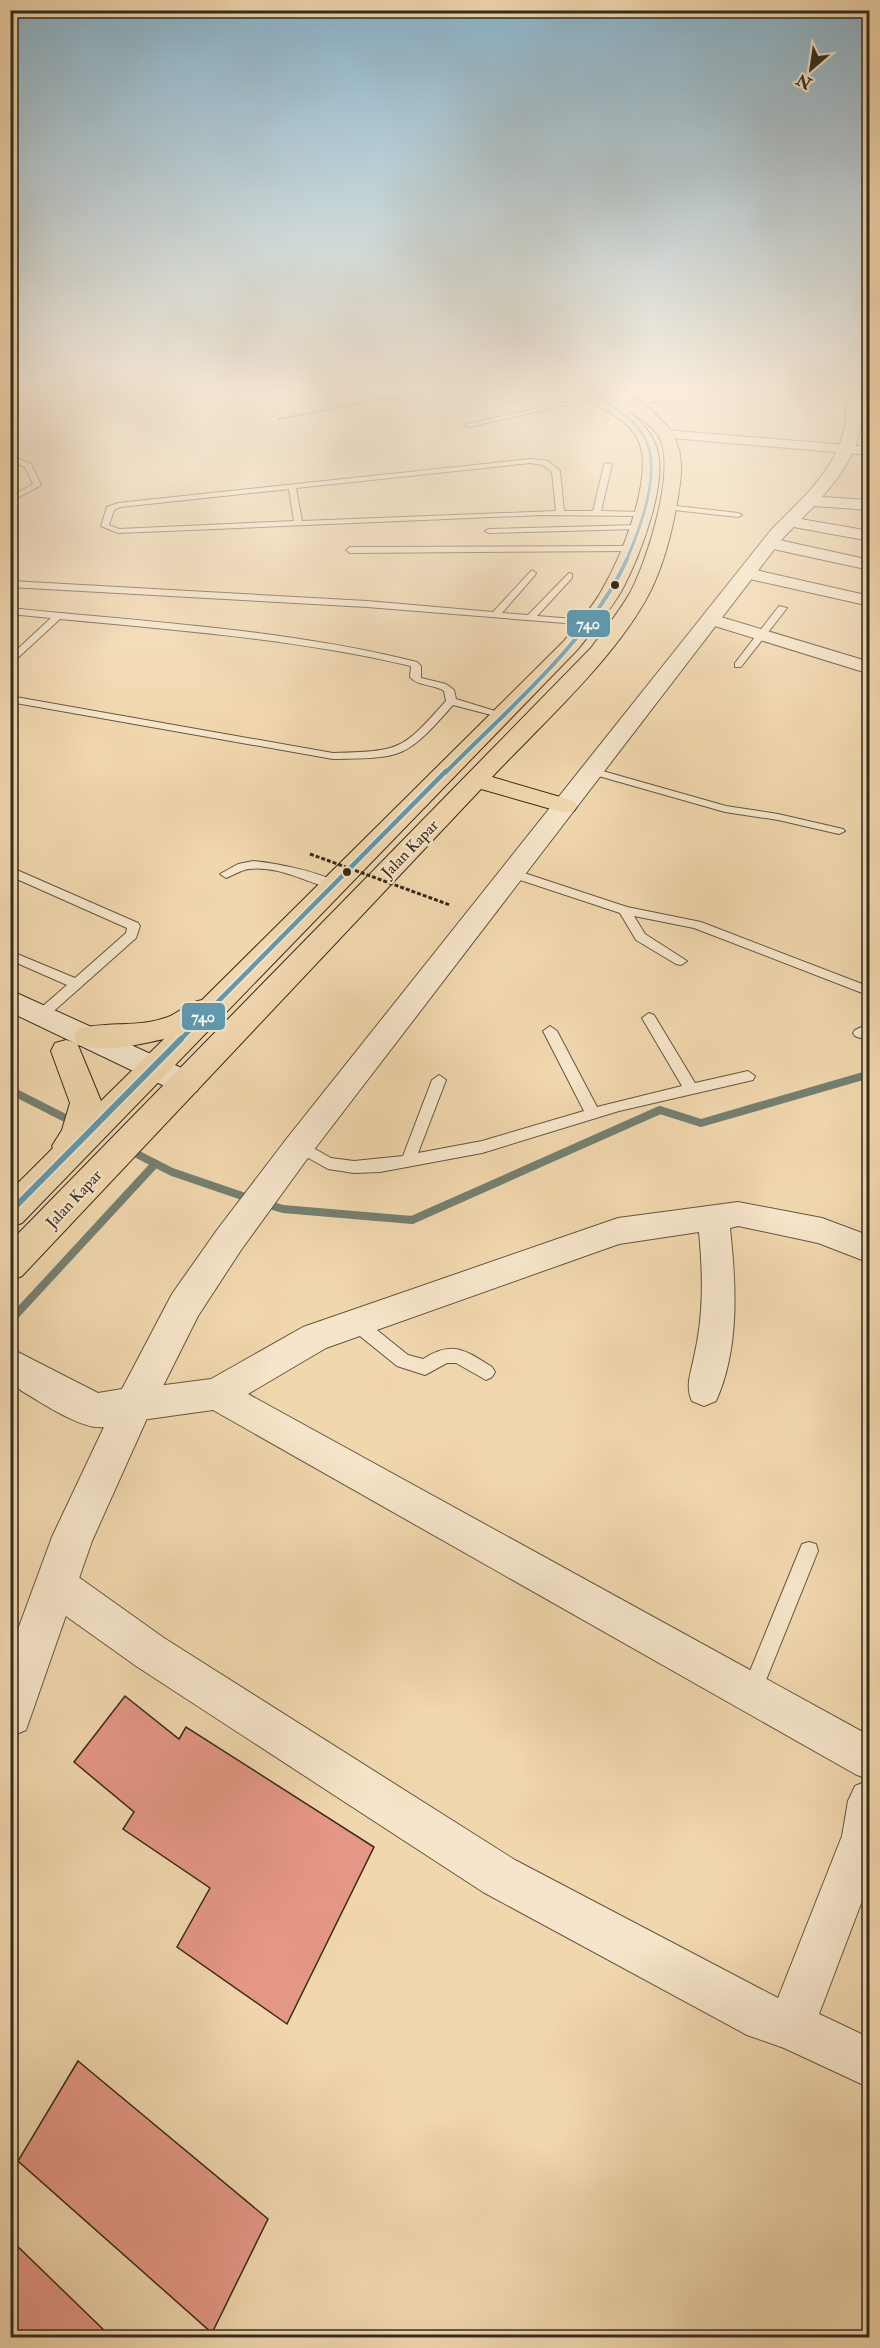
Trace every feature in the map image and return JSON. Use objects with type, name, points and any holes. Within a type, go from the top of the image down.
[{"type":"highway","name":"Jalan Kapar","points":[[10,1213],[63,1157],[99,1106],[146,1077],[571,645],[616,584],[644,502]]},
{"type":"highway","name":"Jalan Kapar","points":[[10,1266],[598,652],[642,588],[669,502]]},
{"type":"highway","points":[[477,780],[565,806]]},
{"type":"highway","points":[[333,885],[364,896]]},
{"type":"highway","points":[[99,1106],[77,1044],[130,1036],[177,1025],[232,990]]},
{"type":"street","points":[[10,1714],[73,1537],[134,1405],[185,1305],[229,1240],[299,1146],[770,543],[809,502]]},
{"type":"street","points":[[819,502],[870,505]]},
{"type":"street","points":[[789,522],[870,536]]},
{"type":"street","points":[[770,543],[870,565]]},
{"type":"street","points":[[747,573],[870,601]]},
{"type":"street","points":[[711,619],[870,668]]},
{"type":"street","points":[[10,1000],[41,1015],[77,1044]]},
{"type":"street","points":[[10,1024],[77,1044],[177,1092]]},
{"type":"street","points":[[10,1365],[95,1411],[216,1394],[315,1337],[618,1232],[738,1214],[822,1231],[870,1250]]},
{"type":"street","points":[[704,1390],[716,1336],[720,1276],[713,1217]]},
{"type":"street","points":[[216,1394],[870,1759]]},
{"type":"street","points":[[56,1585],[150,1652],[499,1876],[764,2018],[791,2026],[870,2064]]},
{"type":"street","points":[[791,2026],[868,1825]]},
{"type":"lane","points":[[159,502],[110,509],[105,526],[118,531],[561,512],[597,512],[639,520]]},
{"type":"lane","points":[[295,502],[299,524]]},
{"type":"lane","points":[[560,502],[561,512]]},
{"type":"lane","points":[[597,512],[599,502]]},
{"type":"lane","points":[[668,507],[738,515]]},
{"type":"lane","points":[[489,531],[639,520]]},
{"type":"lane","points":[[350,550],[629,548]]},
{"type":"lane","points":[[496,614],[532,573]]},
{"type":"lane","points":[[531,617],[569,576]]},
{"type":"lane","points":[[11,584],[242,596],[496,614],[586,623]]},
{"type":"lane","points":[[738,665],[782,608]]},
{"type":"lane","points":[[10,611],[212,630],[368,653],[414,664],[416,666],[415,677],[418,680],[443,686],[449,690],[451,701]]},
{"type":"lane","points":[[10,662],[59,615]]},
{"type":"lane","points":[[10,699],[333,756],[363,755],[401,749],[412,744],[451,701]]},
{"type":"lane","points":[[451,701],[503,715]]},
{"type":"lane","points":[[592,771],[725,809],[778,817],[839,831]]},
{"type":"lane","points":[[226,874],[246,866],[264,867],[303,873],[333,885]]},
{"type":"lane","points":[[10,871],[134,926],[132,935],[41,1015]]},
{"type":"lane","points":[[512,873],[625,910],[697,925],[870,992]]},
{"type":"lane","points":[[625,910],[640,937],[681,961]]},
{"type":"lane","points":[[10,955],[76,984]]},
{"type":"lane","points":[[649,1018],[691,1089]]},
{"type":"lane","points":[[550,1031],[593,1114]]},
{"type":"lane","points":[[299,1146],[328,1163],[354,1167],[380,1166],[482,1147],[593,1114],[748,1076]]},
{"type":"lane","points":[[408,1161],[439,1080]]},
{"type":"lane","points":[[356,1323],[404,1361],[425,1366],[444,1354],[455,1354],[486,1372]]},
{"type":"lane","points":[[751,1694],[808,1551]]},
{"type":"path","points":[[310,854],[450,905]]},
{"type":"building","points":[[125,1696],[179,1739],[186,1727],[374,1847],[287,2024],[177,1947],[210,1888],[123,1829],[134,1812],[74,1762]]},
{"type":"building","points":[[78,2061],[268,2219],[212,2333],[18,2161]]},
{"type":"building","points":[[10,2239],[111,2337],[10,2337]]},
{"type":"waterway","points":[[266,1204],[283,1209],[412,1220],[660,1110],[701,1123],[870,1074]]},
{"type":"waterway","points":[[10,1090],[73,1122]]},
{"type":"waterway","points":[[129,1150],[172,1172],[251,1199]]},
{"type":"waterway","points":[[10,1321],[155,1164]]},
{"type":"transit line","name":"740","points":[[10,1212],[571,645],[612,590],[635,538],[646,502]]}]
